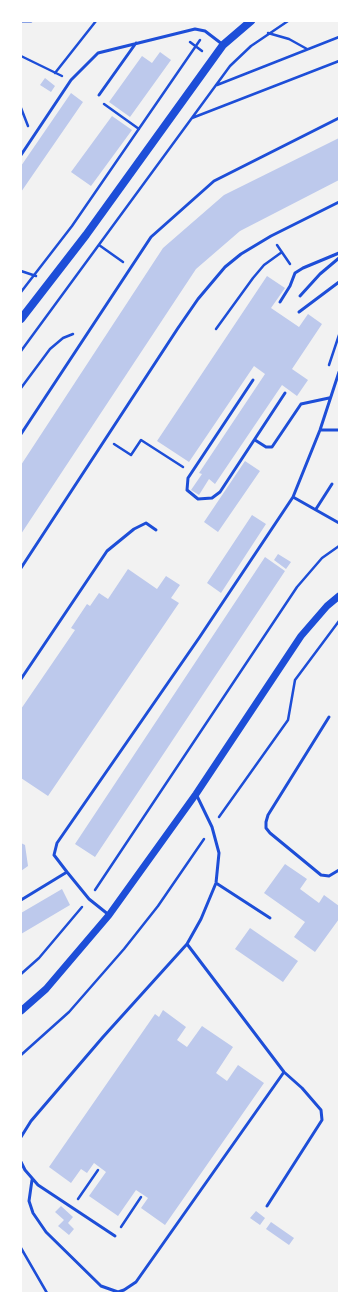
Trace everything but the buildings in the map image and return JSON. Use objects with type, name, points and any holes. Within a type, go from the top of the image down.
[{"type":"main road","points":[[21,319],[82,240],[223,45],[251,21]]},
{"type":"street","points":[[21,1011],[46,989],[109,915],[196,794],[301,636],[327,606],[339,596]]},
{"type":"lane","points":[[21,21],[31,21]]},
{"type":"lane","points":[[21,155],[71,80],[98,53],[195,29],[205,31],[223,45]]},
{"type":"lane","points":[[99,95],[136,43]]},
{"type":"lane","points":[[21,434],[151,237],[214,181],[339,118]]},
{"type":"lane","points":[[21,568],[198,299],[225,267],[242,254],[271,236],[339,202]]},
{"type":"lane","points":[[280,302],[290,286],[295,273],[303,268],[339,253]]},
{"type":"lane","points":[[300,296],[320,274],[339,258]]},
{"type":"lane","points":[[299,312],[339,282]]},
{"type":"lane","points":[[109,915],[89,899],[54,855],[54,849],[61,835],[199,638],[293,497],[320,430],[339,372]]},
{"type":"lane","points":[[253,380],[191,473],[187,483],[190,494],[198,498],[212,498],[220,492],[285,394]]},
{"type":"lane","points":[[255,440],[266,447],[272,447],[301,404],[330,398]]},
{"type":"lane","points":[[320,430],[339,430]]},
{"type":"lane","points":[[316,509],[332,484]]},
{"type":"lane","points":[[293,497],[339,523]]},
{"type":"lane","points":[[21,679],[107,551],[134,529],[146,523],[156,530]]},
{"type":"lane","points":[[329,717],[268,815],[266,828],[321,876],[329,876],[339,870]]},
{"type":"lane","points":[[21,1137],[31,1121],[103,1037],[188,944],[201,920],[216,883],[218,854],[212,827],[196,794]]},
{"type":"lane","points":[[21,900],[67,872]]},
{"type":"lane","points":[[216,883],[270,918]]},
{"type":"lane","points":[[188,944],[284,1072],[302,1088],[321,1110],[322,1120],[267,1206]]},
{"type":"lane","points":[[32,1180],[29,1201],[33,1213],[46,1232],[101,1286],[118,1292],[124,1290],[136,1282],[284,1072]]},
{"type":"lane","points":[[21,1162],[32,1180],[115,1236]]},
{"type":"path","points":[[55,73],[96,21]]},
{"type":"path","points":[[21,351],[230,66],[251,46],[268,33],[288,21]]},
{"type":"path","points":[[21,292],[72,226],[196,47],[205,31]]},
{"type":"path","points":[[268,33],[289,38],[307,49]]},
{"type":"path","points":[[216,86],[339,37]]},
{"type":"path","points":[[21,56],[71,80]]},
{"type":"path","points":[[192,118],[339,61]]},
{"type":"path","points":[[104,104],[139,129]]},
{"type":"path","points":[[21,108],[32,138]]},
{"type":"path","points":[[271,236],[295,273]]},
{"type":"path","points":[[99,245],[131,267]]},
{"type":"path","points":[[216,329],[264,265],[282,252]]},
{"type":"path","points":[[21,388],[50,349],[63,338],[91,328]]},
{"type":"path","points":[[106,440],[131,455],[142,440],[191,473]]},
{"type":"path","points":[[21,974],[39,958],[89,899],[297,587],[322,558],[339,546]]},
{"type":"path","points":[[21,1055],[69,1012],[124,949],[158,906],[288,720],[295,680],[339,620]]},
{"type":"path","points":[[72,1208],[98,1170]]},
{"type":"path","points":[[115,1236],[141,1197]]},
{"type":"path","points":[[21,1248],[48,1293]]}]
